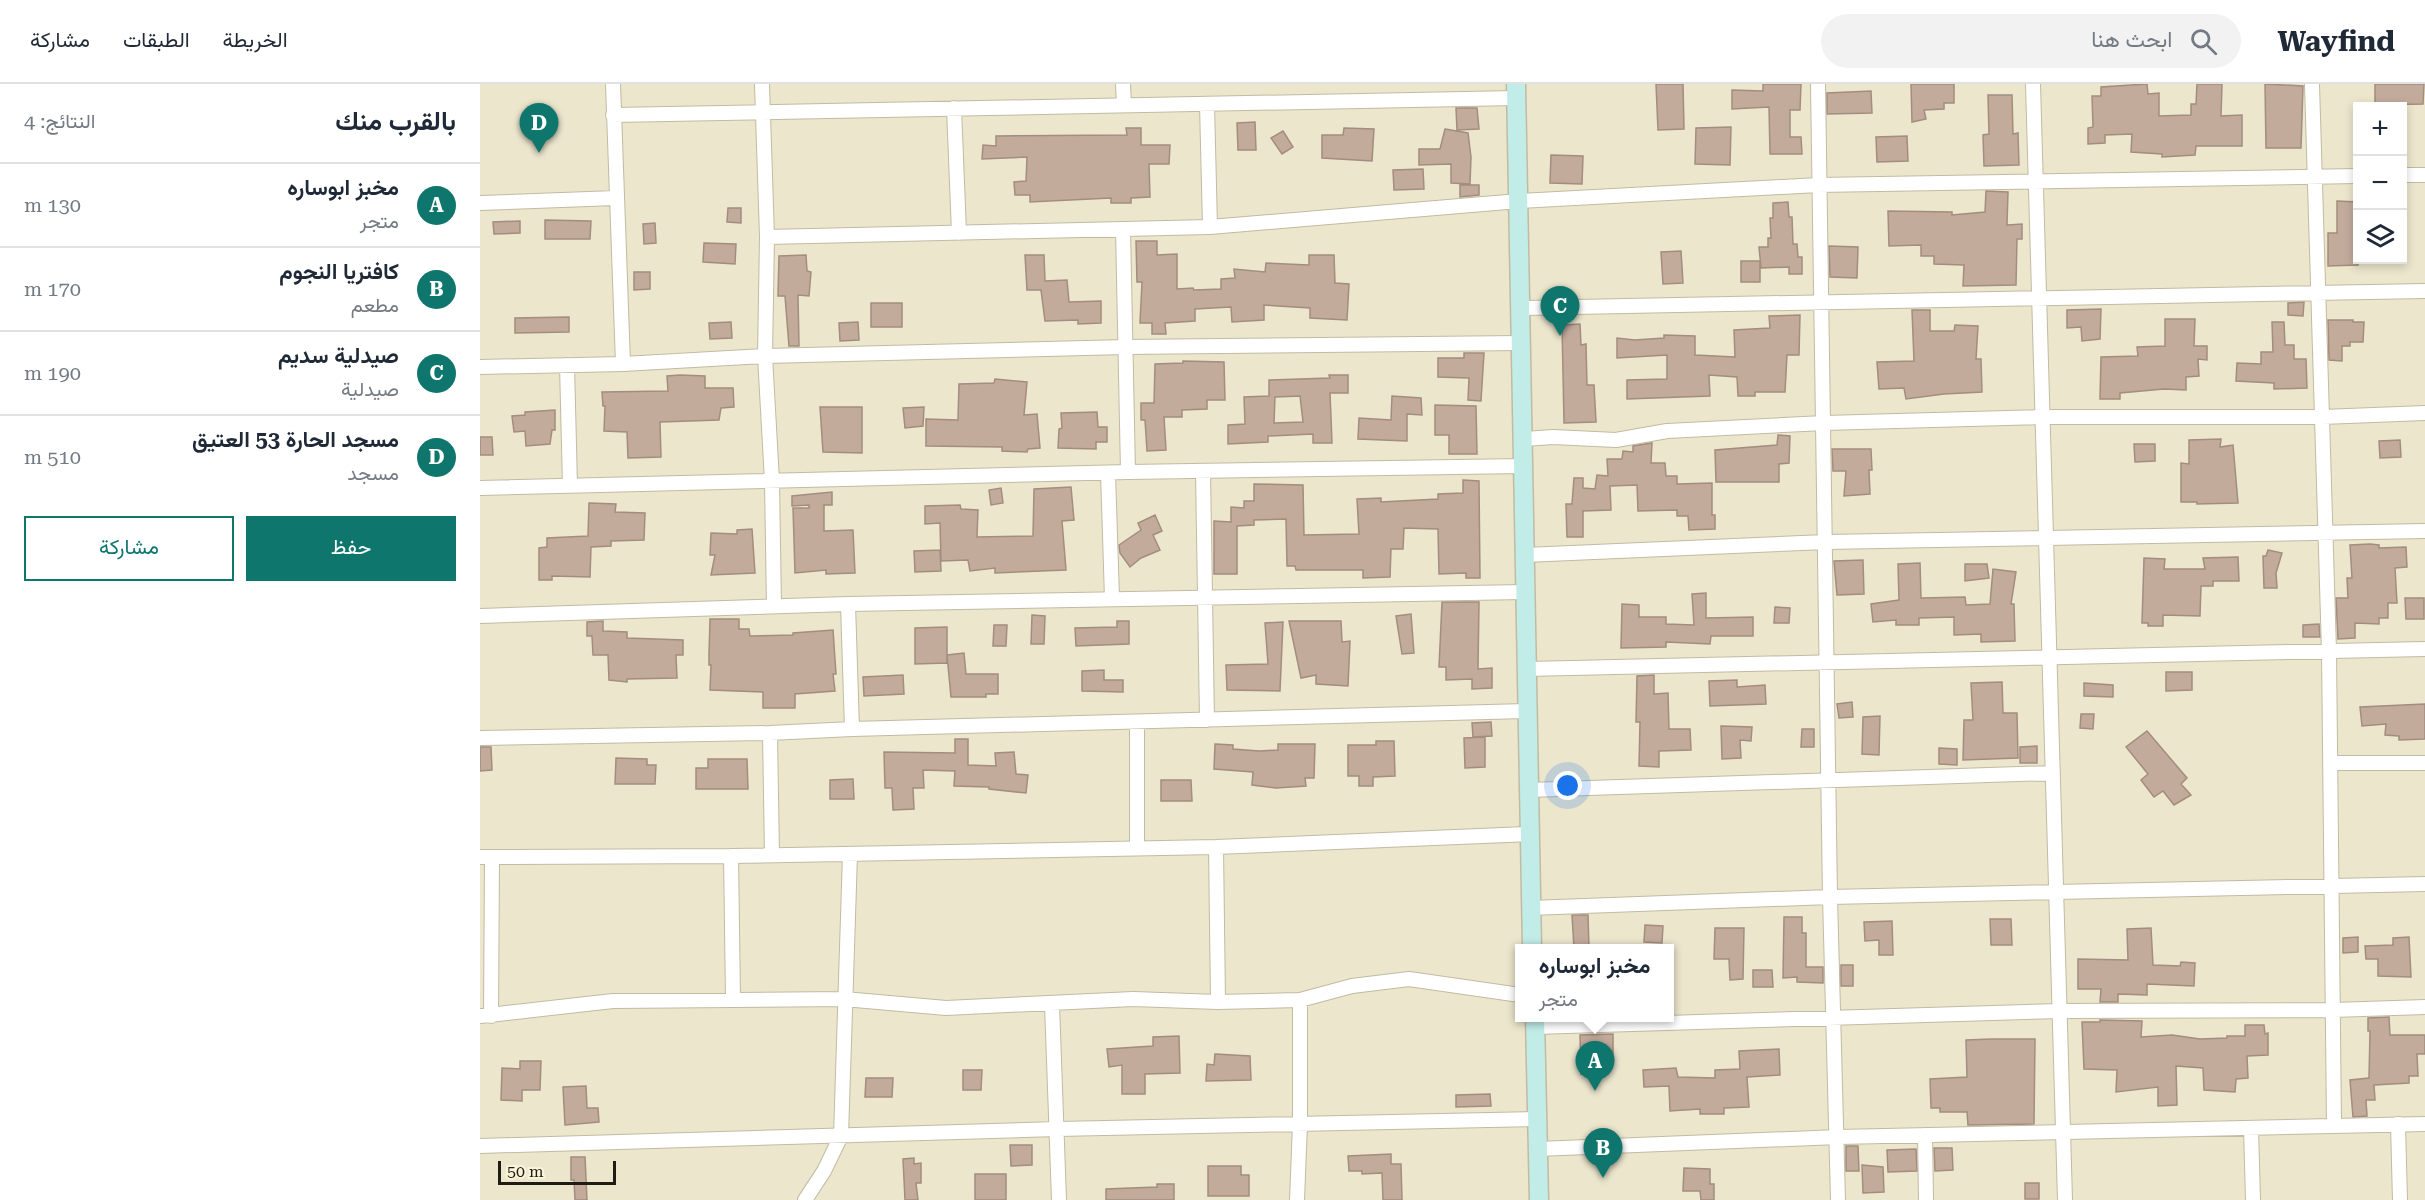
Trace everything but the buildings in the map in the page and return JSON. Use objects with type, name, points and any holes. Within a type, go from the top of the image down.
[{"type":"main road","points":[[1516,91],[1532,944]]},
{"type":"main road","points":[[1535,1022],[1539,1200]]},
{"type":"street","points":[[613,84],[623,364]]},
{"type":"street","points":[[762,84],[767,237],[765,356],[772,481],[774,606]]},
{"type":"street","points":[[1124,84],[1124,105]]},
{"type":"street","points":[[1818,84],[1830,897],[1838,1200]]},
{"type":"street","points":[[2033,84],[2066,1200]]},
{"type":"street","points":[[2312,84],[2329,651],[2334,1126]]},
{"type":"street","points":[[613,115],[1206,104],[1516,91]]},
{"type":"street","points":[[1206,104],[1210,227]]},
{"type":"street","points":[[954,108],[959,233]]},
{"type":"street","points":[[2407,175],[2425,175]]},
{"type":"street","points":[[767,237],[1210,227],[1519,201],[1818,185],[2353,176]]},
{"type":"street","points":[[480,202],[616,198]]},
{"type":"street","points":[[1123,229],[1128,472]]},
{"type":"street","points":[[1521,308],[2425,291]]},
{"type":"street","points":[[480,367],[623,364],[765,356],[1125,347],[1521,343]]},
{"type":"street","points":[[567,365],[570,486]]},
{"type":"street","points":[[1524,439],[1553,437],[1616,440],[1667,431],[1824,423],[2042,417],[2322,417],[2425,413]]},
{"type":"street","points":[[480,488],[1128,472],[1524,466]]},
{"type":"street","points":[[1203,472],[1207,720]]},
{"type":"street","points":[[1108,473],[1112,598]]},
{"type":"street","points":[[1525,555],[1826,542],[2425,531]]},
{"type":"street","points":[[480,616],[848,604],[1525,592]]},
{"type":"street","points":[[848,604],[852,729]]},
{"type":"street","points":[[1527,669],[2425,649]]},
{"type":"street","points":[[480,738],[770,733],[1527,711]]},
{"type":"street","points":[[1137,722],[1137,848]]},
{"type":"street","points":[[770,733],[772,855]]},
{"type":"street","points":[[2330,763],[2425,763]]},
{"type":"street","points":[[1528,790],[2053,773]]},
{"type":"street","points":[[1515,994],[1409,979],[1352,986],[1300,1000],[1218,1002],[1133,999],[946,1008],[844,999],[613,1000],[485,1016],[486,857],[731,856],[1216,847],[1529,834]]},
{"type":"street","points":[[1216,847],[1218,1002]]},
{"type":"street","points":[[805,1200],[824,1172],[841,1136],[850,854]]},
{"type":"street","points":[[731,856],[733,999]]},
{"type":"street","points":[[1530,908],[1830,897],[2425,884]]},
{"type":"street","points":[[1298,1200],[1300,1000]]},
{"type":"street","points":[[1052,1004],[1059,1200]]},
{"type":"street","points":[[1674,1020],[2059,1011],[2333,1010],[2425,1006]]},
{"type":"street","points":[[480,1146],[1057,1129],[1537,1119]]},
{"type":"street","points":[[2398,1124],[2400,1200]]},
{"type":"street","points":[[1537,1149],[1838,1137],[2425,1124]]},
{"type":"street","points":[[2251,1128],[2253,1200]]},
{"type":"street","points":[[1925,1135],[1926,1200]]},
{"type":"place","name":"مسجد الحارة 53 العتيق","points":[[539,153]]},
{"type":"place","name":"صيدلية سديم","points":[[1560,336]]},
{"type":"place","name":"مخبز ابوساره","points":[[1595,1091]]},
{"type":"place","name":"كافتريا النجوم","points":[[1603,1178]]}]
